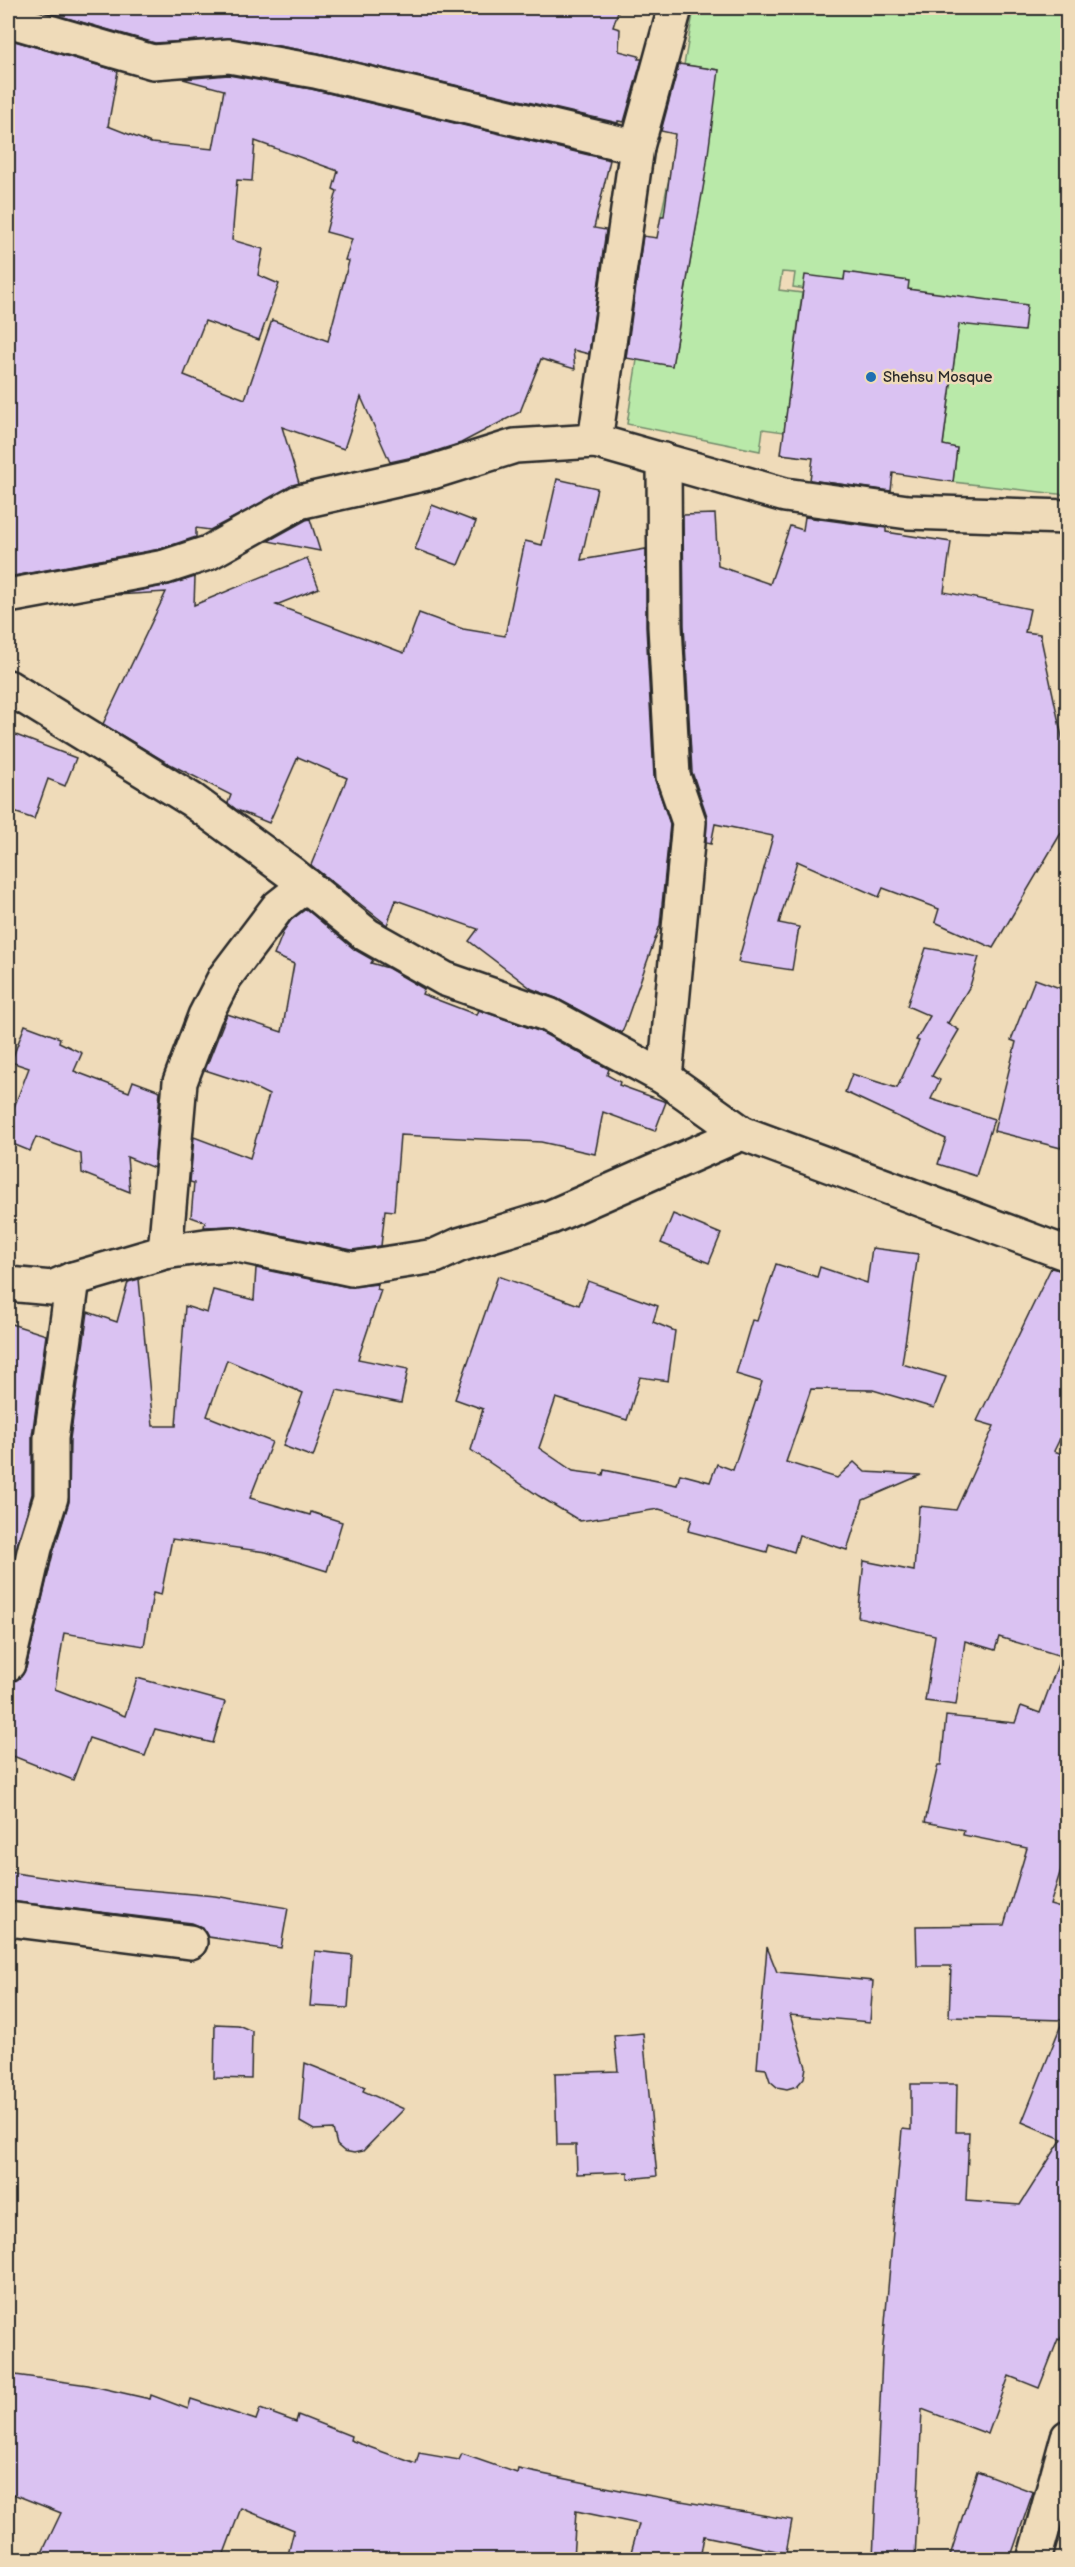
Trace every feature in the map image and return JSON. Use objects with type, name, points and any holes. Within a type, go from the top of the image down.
[{"type":"main road","points":[[596,441],[637,147],[675,8]]},
{"type":"main road","points":[[8,20],[153,62],[229,56],[315,71],[637,147]]},
{"type":"main road","points":[[8,596],[165,567],[208,553],[299,502],[432,472],[515,446],[596,441],[785,495],[908,513],[1068,517]]},
{"type":"main road","points":[[664,460],[665,626],[673,776],[689,822],[665,1078]]},
{"type":"main road","points":[[8,687],[192,800],[306,885],[367,935],[445,979],[549,1015],[665,1078],[742,1133],[1068,1254]]},
{"type":"main road","points":[[165,1252],[180,1082],[205,1016],[225,977],[278,907],[306,885]]},
{"type":"main road","points":[[8,1284],[52,1288],[73,1279],[165,1252],[234,1244],[352,1269],[435,1256],[459,1245],[551,1217],[742,1133]]},
{"type":"main road","points":[[8,1664],[34,1548],[51,1497],[51,1438],[73,1279]]},
{"type":"main road","points":[[8,1919],[190,1942]]},
{"type":"main road","points":[[1034,2559],[1068,2437]]},
{"type":"green space","points":[[694,8],[1063,8],[1062,13],[1068,14],[1068,390],[1065,406],[1068,407],[1067,495],[953,482],[957,448],[943,445],[959,324],[971,325],[949,309],[845,272],[842,294],[793,287],[795,273],[782,272],[779,290],[802,293],[784,432],[763,429],[760,451],[627,424],[637,360],[672,366],[697,223],[661,216],[671,169],[719,70],[684,65]]},
{"type":"building","points":[[32,8],[619,8],[613,27],[620,29],[619,51],[639,56],[638,59],[642,59],[624,122],[618,121],[618,123],[318,53],[232,38],[155,43]]},
{"type":"building","points":[[8,39],[118,71],[108,126],[151,143],[213,149],[224,90],[183,79],[228,75],[311,89],[610,160],[594,228],[606,230],[589,354],[573,350],[575,369],[541,359],[520,412],[461,443],[427,454],[390,462],[361,397],[344,449],[282,427],[299,483],[210,530],[196,528],[196,537],[160,549],[8,577]],"holes":[[[255,141],[338,171],[333,189],[337,191],[326,232],[352,239],[345,260],[349,261],[328,341],[272,320],[245,399],[184,375],[205,321],[259,340],[279,284],[258,275],[263,249],[232,240],[237,180],[252,181]]]},
{"type":"building","points":[[679,64],[719,70],[705,177],[672,366],[626,358],[643,236],[657,238],[661,216],[664,216],[675,134],[661,131]]},
{"type":"building","name":"Shehsu Mosque","points":[[845,272],[909,281],[908,289],[1027,305],[1024,331],[959,324],[943,445],[957,448],[953,482],[893,473],[891,491],[810,480],[813,458],[781,454],[805,275],[844,280]]},
{"type":"building","points":[[557,479],[597,488],[581,560],[646,549],[646,627],[654,777],[670,824],[660,925],[622,1033],[558,999],[532,989],[469,941],[478,929],[396,900],[387,925],[311,865],[347,778],[298,757],[269,823],[237,810],[228,803],[231,795],[164,761],[103,724],[166,592],[116,595],[169,585],[195,577],[194,605],[307,558],[319,588],[276,605],[404,653],[419,613],[463,629],[505,636],[525,541],[542,545]]},
{"type":"building","points":[[432,505],[476,522],[458,565],[415,549]]},
{"type":"building","points":[[715,514],[718,566],[770,584],[790,526],[803,530],[805,517],[886,528],[886,532],[951,542],[944,592],[1030,609],[1025,632],[1040,634],[1068,765],[1068,773],[1063,774],[1067,823],[993,948],[935,922],[939,909],[883,888],[879,897],[797,861],[779,923],[799,927],[792,970],[738,962],[773,836],[715,824],[711,844],[706,843],[707,816],[692,772],[684,625],[683,515]]},
{"type":"building","points":[[310,519],[320,551],[268,541],[306,520]]},
{"type":"building","points":[[8,732],[76,758],[65,786],[48,779],[34,819],[8,810]]},
{"type":"building","points":[[306,909],[355,950],[373,960],[371,963],[388,968],[424,989],[422,994],[477,1015],[479,1010],[541,1032],[609,1069],[607,1075],[620,1082],[619,1085],[666,1102],[655,1131],[603,1112],[595,1154],[541,1142],[400,1135],[394,1211],[385,1210],[381,1246],[352,1250],[237,1226],[204,1227],[205,1222],[191,1217],[194,1183],[190,1182],[194,1137],[250,1158],[269,1095],[245,1083],[205,1070],[227,1014],[282,1032],[294,964],[274,955],[284,930],[291,920]]},
{"type":"building","points":[[926,948],[979,957],[970,986],[948,1023],[946,1022],[959,1030],[932,1076],[940,1080],[931,1099],[994,1119],[976,1176],[938,1164],[946,1139],[845,1092],[852,1074],[897,1088],[919,1041],[916,1040],[930,1016],[907,1006]]},
{"type":"building","points":[[1035,979],[1068,991],[1068,1121],[1061,1148],[994,1131],[1016,1042],[1011,1040]]},
{"type":"building","points":[[25,1025],[60,1038],[59,1042],[82,1053],[74,1071],[129,1092],[133,1081],[160,1091],[154,1168],[127,1157],[130,1192],[82,1173],[81,1154],[36,1137],[30,1151],[8,1142],[8,1123],[29,1068],[11,1062]]},
{"type":"building","points":[[673,1214],[721,1234],[709,1263],[661,1243]]},
{"type":"building","points":[[872,1248],[918,1254],[902,1364],[946,1377],[934,1408],[873,1390],[811,1389],[786,1462],[837,1478],[854,1462],[865,1472],[921,1475],[863,1500],[847,1550],[799,1535],[794,1552],[769,1544],[767,1552],[688,1531],[692,1519],[659,1509],[580,1521],[471,1450],[483,1409],[455,1399],[498,1276],[579,1305],[588,1281],[658,1306],[653,1322],[675,1331],[668,1381],[640,1377],[627,1420],[556,1398],[539,1448],[573,1471],[603,1475],[604,1470],[677,1485],[680,1474],[710,1482],[717,1464],[733,1470],[762,1382],[736,1374],[752,1320],[757,1321],[776,1264],[817,1277],[820,1267],[867,1283]]},
{"type":"building","points":[[256,1268],[348,1287],[378,1284],[377,1289],[381,1290],[358,1359],[408,1369],[401,1403],[337,1390],[313,1457],[283,1446],[303,1393],[227,1360],[207,1416],[272,1442],[250,1498],[310,1515],[311,1512],[342,1522],[327,1571],[266,1552],[172,1539],[161,1595],[153,1593],[144,1646],[64,1633],[55,1689],[125,1716],[137,1678],[225,1702],[213,1743],[155,1729],[145,1756],[89,1738],[73,1780],[8,1754],[8,1682],[21,1677],[26,1668],[53,1553],[69,1502],[70,1439],[88,1312],[117,1322],[128,1282],[139,1279],[153,1426],[176,1426],[185,1306],[207,1313],[213,1290],[254,1300]]},
{"type":"building","points":[[1051,1268],[1068,1272],[1068,1422],[1054,1451],[1068,1456],[1068,1847],[1050,1905],[1068,1910],[1068,2322],[1060,2340],[1058,2339],[1039,2388],[1009,2376],[988,2434],[922,2409],[915,2559],[873,2559],[882,2357],[902,2129],[911,2130],[911,2084],[957,2084],[956,2132],[969,2132],[966,2201],[1020,2205],[1062,2139],[1022,2122],[1063,2020],[949,2017],[951,1966],[917,1966],[916,1926],[1004,1925],[1027,1848],[963,1835],[964,1830],[925,1822],[938,1765],[941,1765],[946,1716],[1015,1723],[1021,1706],[1040,1713],[1061,1656],[999,1637],[995,1650],[965,1641],[956,1705],[925,1701],[935,1635],[858,1617],[864,1561],[914,1571],[919,1506],[956,1510],[994,1426],[977,1421]]},
{"type":"building","points":[[8,1323],[46,1335],[32,1436],[32,1494],[8,1583]]},
{"type":"building","points":[[8,1872],[103,1886],[215,1896],[288,1908],[281,1948],[208,1937],[202,1927],[192,1923],[8,1901]]},
{"type":"building","points":[[767,1947],[777,1972],[873,1981],[870,2022],[790,2015],[806,2067],[804,2078],[797,2086],[787,2089],[777,2087],[770,2081],[766,2069],[757,2068]]},
{"type":"building","points":[[315,1951],[352,1955],[348,2008],[310,2006]]},
{"type":"building","points":[[215,2024],[238,2025],[252,2031],[251,2079],[214,2078]]},
{"type":"building","points":[[643,2033],[657,2176],[628,2179],[628,2172],[577,2174],[576,2145],[557,2145],[555,2073],[618,2071],[614,2036]]},
{"type":"building","points":[[305,2063],[365,2087],[363,2091],[404,2109],[363,2151],[354,2153],[344,2151],[337,2145],[333,2129],[314,2130],[300,2122]]},
{"type":"building","points":[[8,2374],[88,2385],[150,2399],[151,2395],[188,2409],[191,2399],[256,2420],[260,2409],[296,2422],[298,2415],[351,2436],[350,2440],[416,2464],[419,2453],[459,2460],[462,2454],[517,2473],[518,2469],[635,2493],[792,2520],[786,2553],[704,2536],[700,2559],[629,2559],[639,2524],[576,2511],[573,2559],[287,2559],[294,2530],[241,2508],[222,2559],[39,2559],[61,2513],[8,2492]]},
{"type":"building","points":[[977,2471],[1033,2492],[1010,2559],[949,2559]]},
{"type":"place","name":"Shehsu Mosque","points":[[871,377]]}]
